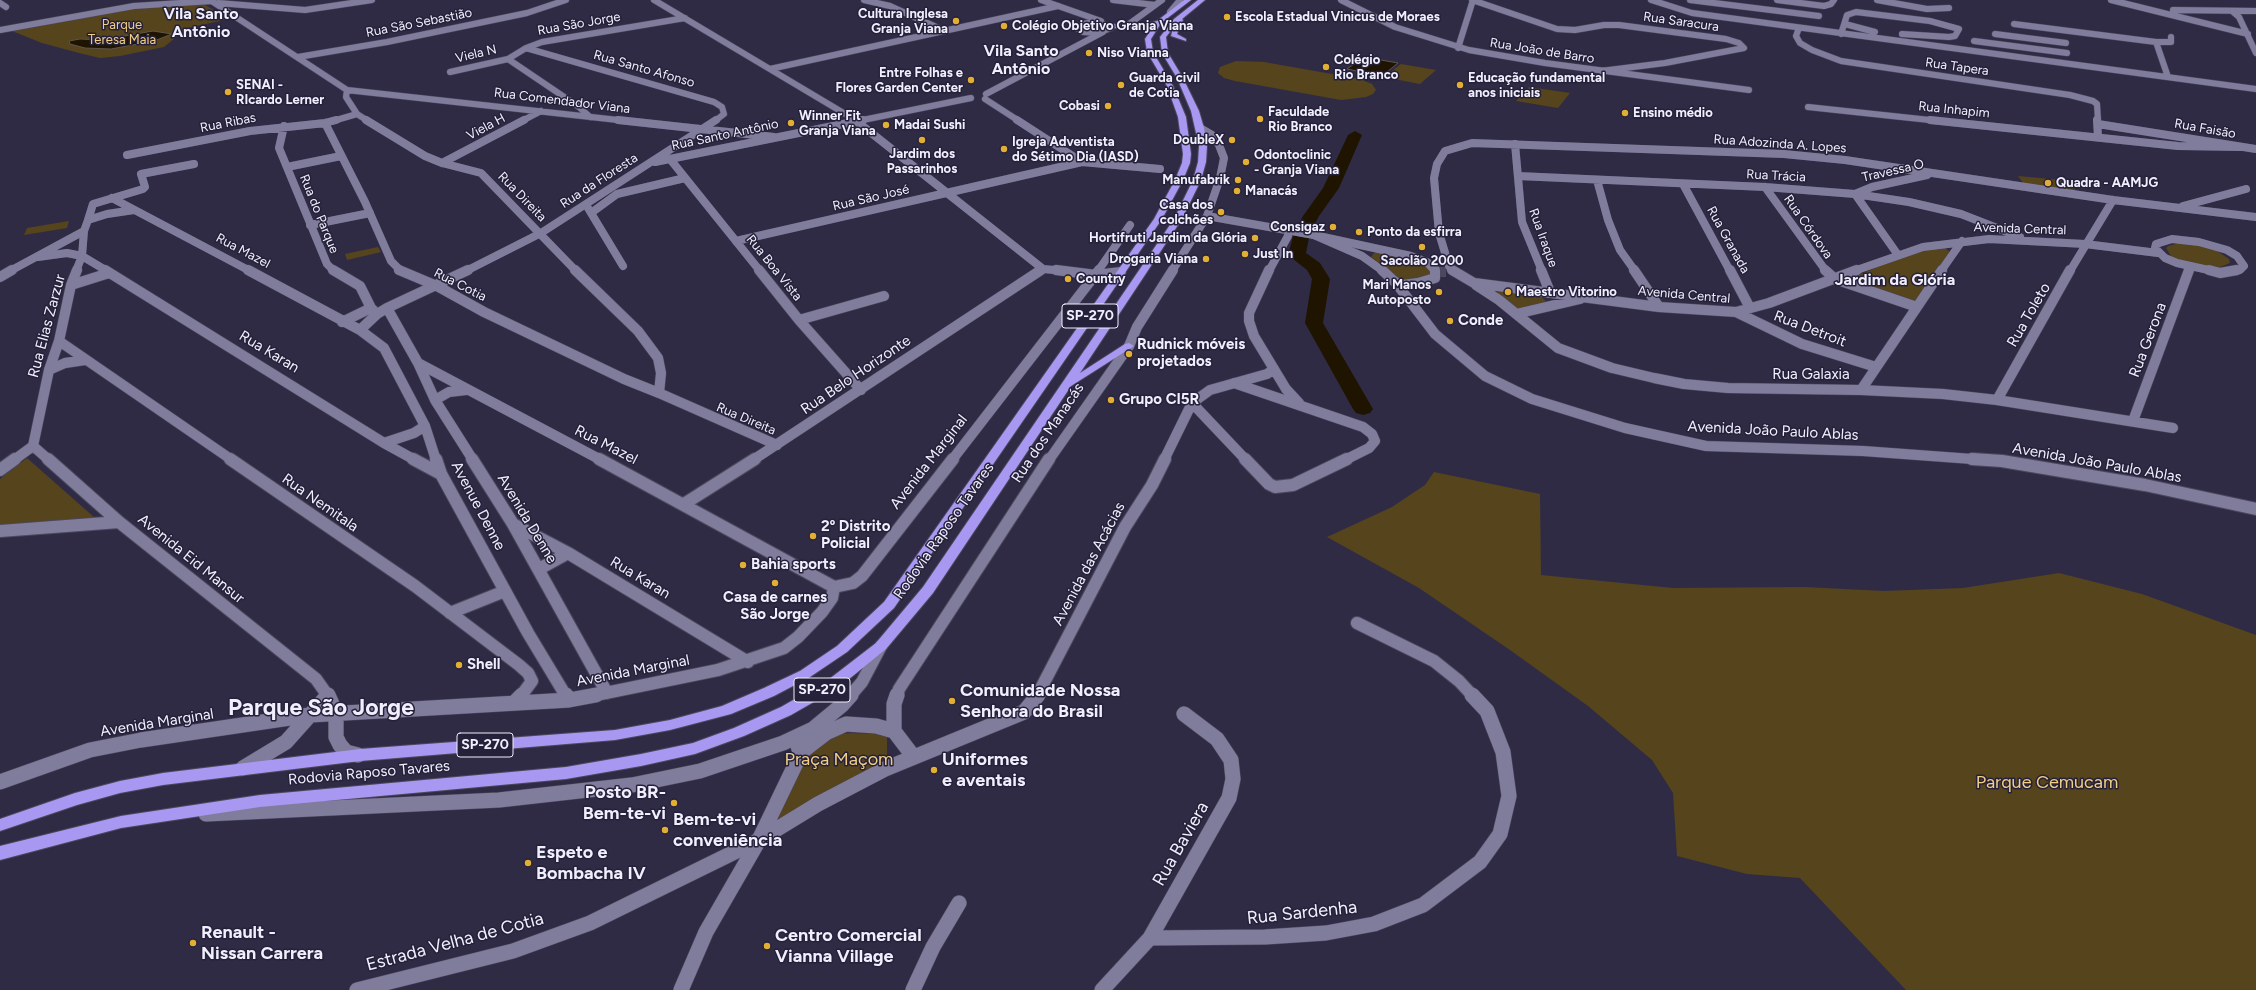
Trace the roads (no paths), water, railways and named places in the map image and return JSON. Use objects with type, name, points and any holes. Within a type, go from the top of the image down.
[{"type":"highway","name":"Rodovia Raposo Tavares","points":[[0,853],[57,837],[121,822],[260,801],[566,773],[641,760],[695,748],[739,732],[786,711],[833,684],[881,646],[928,590],[1178,219],[1197,180],[1202,162],[1200,128],[1195,111],[1163,48],[1163,37],[1176,13],[1188,0]]},
{"type":"highway","name":"Rodovia Raposo Tavares","points":[[0,825],[75,799],[120,787],[163,779],[360,755],[615,735],[664,726],[726,710],[769,692],[805,674],[842,649],[889,604],[1158,219],[1186,163],[1187,147],[1182,117],[1170,86],[1150,52],[1148,39],[1159,22],[1202,0]]},
{"type":"highway","points":[[1172,66],[1178,46],[1173,35],[1176,13]]},
{"type":"highway","points":[[1107,28],[1141,27],[1159,22]]},
{"type":"highway","points":[[1107,28],[1133,31],[1148,39]]},
{"type":"highway","points":[[1063,388],[1128,346]]},
{"type":"street","points":[[318,0],[326,8]]},
{"type":"street","points":[[0,30],[134,6],[213,1],[277,9],[326,8],[372,0]]},
{"type":"street","name":"Rua São Sebastião","points":[[298,57],[387,42],[527,13],[555,6],[566,0]]},
{"type":"street","points":[[654,0],[857,121],[1043,269],[1096,275],[1121,272]]},
{"type":"street","points":[[864,0],[890,6],[945,31]]},
{"type":"street","points":[[1041,0],[1087,16],[1107,28]]},
{"type":"street","points":[[1113,0],[1155,5]]},
{"type":"street","points":[[1125,27],[1162,0]]},
{"type":"street","points":[[1176,13],[1173,6],[1180,0]]},
{"type":"street","name":"Rua João de Barro","points":[[1341,0],[1395,27],[1458,48],[1601,71],[1749,90]]},
{"type":"street","points":[[1458,48],[1473,0]]},
{"type":"street","name":"Rua Saracura","points":[[1473,0],[1557,29],[1575,30],[1604,25],[1627,26],[1726,39],[1739,43],[1744,48],[1665,63],[1601,71]]},
{"type":"street","points":[[1651,0],[1692,13],[2256,89]]},
{"type":"street","points":[[1690,0],[1819,16]]},
{"type":"street","points":[[1777,0],[1824,6],[1830,4],[1834,0]]},
{"type":"street","points":[[1877,0],[1927,9],[1949,8]]},
{"type":"street","points":[[2111,0],[2248,34]]},
{"type":"street","points":[[213,1],[347,90]]},
{"type":"street","points":[[0,3],[6,7]]},
{"type":"street","points":[[770,69],[1058,6]]},
{"type":"street","points":[[2150,9],[2256,11]]},
{"type":"street","points":[[2232,11],[2239,17],[2254,42],[2256,52]]},
{"type":"street","points":[[1841,34],[1847,14],[1856,12],[1930,21],[1959,29],[1952,37],[1925,37],[1874,32],[1845,24]]},
{"type":"street","points":[[1087,16],[1087,23]]},
{"type":"street","name":"Rua São Jorge","points":[[508,59],[526,48],[542,42],[685,18]]},
{"type":"street","points":[[1085,41],[1083,32],[1078,27],[1087,23],[1107,28]]},
{"type":"street","points":[[2014,24],[2156,42],[2171,42],[2171,37]]},
{"type":"street","points":[[1083,32],[1107,28]]},
{"type":"street","points":[[1107,28],[986,96],[1082,162],[1160,169]]},
{"type":"street","name":"Rua Tapera","points":[[1800,28],[1796,36],[1800,42],[1812,50],[1841,61],[2084,98],[2098,104],[2098,136]]},
{"type":"street","points":[[1995,34],[2066,43]]},
{"type":"street","points":[[2028,38],[2027,48],[2029,58]]},
{"type":"street","points":[[1974,41],[2067,53]]},
{"type":"street","points":[[2156,42],[2168,77]]},
{"type":"street","name":"Rua Santo Afonso","points":[[526,48],[692,96],[722,108],[724,114],[702,130]]},
{"type":"street","points":[[508,59],[579,107],[590,117]]},
{"type":"street","name":"Viela N","points":[[450,72],[508,59]]},
{"type":"street","name":"Rua Comendador Viana","points":[[347,90],[774,137]]},
{"type":"street","name":"Rua Direita","points":[[347,90],[346,97],[357,114],[416,151],[442,163],[480,173],[541,233],[590,286],[638,330],[658,358],[660,373],[659,393],[777,445]]},
{"type":"street","name":"Rua Santo Antônio","points":[[671,156],[971,98],[974,94],[986,96]]},
{"type":"street","name":"Rua Inhapim","points":[[1808,107],[2098,136]]},
{"type":"street","name":"Viela H","points":[[442,163],[541,111]]},
{"type":"street","name":"Rua Ribas","points":[[127,155],[250,131],[284,126],[325,123],[357,114]]},
{"type":"street","name":"Rua Cotia","points":[[325,123],[395,267],[437,286],[484,312],[624,379],[659,393]]},
{"type":"street","name":"Rua Faisão","points":[[2098,124],[2240,146]]},
{"type":"street","name":"Rua do Parque","points":[[284,126],[279,148],[327,264],[336,273],[360,286],[374,311]]},
{"type":"street","name":"Rua dos Manacás","points":[[894,731],[894,704],[912,669],[1063,438],[1128,346],[1137,327],[1207,216],[1220,178],[1224,158],[1219,145],[1212,135],[1200,128]]},
{"type":"street","name":"Rua da Floresta","points":[[374,311],[388,308],[437,286],[541,233],[649,163],[671,156],[702,130]]},
{"type":"street","name":"Rua Faisão","points":[[2098,136],[2193,148],[2240,146]]},
{"type":"street","name":"Rua Adozinda A. Lopes","points":[[1444,272],[1449,266],[1439,233],[1434,198],[1434,178],[1440,156],[1445,151],[1461,145],[1515,144],[1791,155],[1845,160],[2113,200],[2253,217]]},
{"type":"street","name":"Rua Iraque","points":[[1515,144],[1519,206],[1522,222],[1550,292]]},
{"type":"street","points":[[2240,146],[2256,149]]},
{"type":"street","points":[[287,167],[341,156]]},
{"type":"street","name":"Rua Boa Vista","points":[[671,156],[685,178],[799,320],[861,390]]},
{"type":"street","name":"Rua São José","points":[[736,241],[1082,162]]},
{"type":"street","points":[[112,198],[143,189],[145,187],[140,176],[141,174],[194,164]]},
{"type":"street","name":"Travessa O","points":[[1855,194],[1878,185],[1938,173]]},
{"type":"street","name":"Rua Trácia","points":[[1518,176],[1765,187],[1855,194],[1961,214],[1992,225],[2026,240]]},
{"type":"street","points":[[591,213],[616,194],[685,178]]},
{"type":"street","points":[[1597,180],[1608,220],[1620,250],[1659,307]]},
{"type":"street","name":"Rua Granada","points":[[1683,184],[1750,308]]},
{"type":"street","name":"Rua Córdova","points":[[1765,187],[1820,265],[1835,279]]},
{"type":"street","points":[[2179,207],[2246,189]]},
{"type":"street","points":[[1855,194],[1898,255]]},
{"type":"street","name":"Rua Mazel","points":[[112,198],[300,297],[342,322],[360,330]]},
{"type":"street","name":"Rua Elias Zarzur","points":[[33,446],[49,370],[59,341],[72,285],[82,256],[84,231],[93,204],[112,198]]},
{"type":"street","name":"Rua Toleto","points":[[1997,400],[2085,244],[2113,200]]},
{"type":"street","points":[[586,204],[623,266]]},
{"type":"street","points":[[88,220],[117,212],[134,210]]},
{"type":"street","points":[[310,225],[370,213]]},
{"type":"street","name":"Avenida João Paulo Ablas","points":[[1207,216],[1313,235],[1364,257],[1395,282],[1435,334],[1477,370],[1500,385],[1554,407],[1639,432],[1706,446],[1863,451],[2002,461],[2145,485],[2256,509]]},
{"type":"street","name":"Avenida Marginal","points":[[0,782],[90,750],[115,745],[310,715],[569,700],[748,662],[784,648],[810,628],[832,598],[834,587],[853,583],[862,576],[1096,275],[1130,225]]},
{"type":"street","points":[[1288,230],[1288,236],[1259,290],[1249,317],[1254,336],[1286,389],[1299,404]]},
{"type":"street","points":[[0,277],[84,231]]},
{"type":"street","points":[[1313,235],[1386,250],[1427,262],[1444,272],[1435,278],[1418,283],[1403,285],[1395,282]]},
{"type":"street","name":"Avenida Central","points":[[1444,272],[1474,283],[1659,307],[1736,312],[1835,279],[1898,255],[1923,248],[1962,241],[1990,238],[2026,240],[2085,244],[2158,253]]},
{"type":"street","points":[[2172,239],[2199,242],[2227,250],[2237,256],[2242,261],[2244,266],[2240,270],[2232,272],[2212,272],[2190,268],[2165,258],[2158,253],[2155,248],[2156,244],[2172,239]]},
{"type":"street","points":[[1861,390],[1962,241]]},
{"type":"street","points":[[1364,257],[1374,252],[1386,250]]},
{"type":"street","points":[[38,257],[67,252],[82,256]]},
{"type":"street","name":"Rua Karan","points":[[82,256],[384,443],[441,474]]},
{"type":"street","name":"Rua Gerona","points":[[2133,421],[2190,268]]},
{"type":"street","name":"Rua Belo Horizonte","points":[[684,504],[777,445],[1043,269]]},
{"type":"street","points":[[72,285],[88,278],[109,273]]},
{"type":"street","points":[[1835,279],[1916,307]]},
{"type":"street","name":"Rua Galaxia","points":[[1474,283],[1558,348],[1605,365],[1654,378],[1684,384],[1728,388],[1861,390],[1943,394],[1997,400],[2173,428]]},
{"type":"street","points":[[799,320],[884,296]]},
{"type":"street","points":[[1516,314],[1587,298]]},
{"type":"street","points":[[388,308],[418,363]]},
{"type":"street","points":[[342,322],[374,311]]},
{"type":"street","points":[[360,330],[374,311]]},
{"type":"street","name":"Rua Detroit","points":[[1736,312],[1802,344],[1876,367]]},
{"type":"street","name":"Avenue Denne","points":[[360,330],[384,348],[391,359],[424,426],[441,474],[505,591],[569,700]]},
{"type":"street","name":"Rua Nemitala","points":[[59,341],[257,477],[450,613],[528,673],[532,681],[525,692],[514,703]]},
{"type":"street","points":[[49,370],[65,363],[85,360]]},
{"type":"street","name":"Rua Mazel","points":[[418,363],[466,390],[684,504],[834,587]]},
{"type":"street","name":"Avenida Denne","points":[[418,363],[435,400],[513,524],[607,693]]},
{"type":"street","name":"Avenida das Acácias","points":[[759,840],[818,804],[913,756],[1024,712],[1032,704],[1125,527],[1152,485],[1192,403],[1210,390],[1267,374],[1274,369]]},
{"type":"street","points":[[1192,403],[1269,484],[1275,486],[1292,485],[1369,448],[1375,441],[1372,434],[1363,427],[1299,404],[1233,383]]},
{"type":"street","points":[[435,400],[448,392],[466,390]]},
{"type":"street","points":[[384,443],[414,433],[424,426]]},
{"type":"street","points":[[0,470],[33,446]]},
{"type":"street","name":"Avenida Eid Mansur","points":[[33,446],[119,522],[316,679],[328,695],[336,713]]},
{"type":"street","points":[[0,531],[119,522]]},
{"type":"street","name":"Rua Karan","points":[[513,524],[568,553],[748,662]]},
{"type":"street","points":[[539,569],[568,553]]},
{"type":"street","points":[[450,613],[505,591]]},
{"type":"street","name":"Rua Sardenha","points":[[1150,938],[1265,937],[1326,933],[1374,924],[1423,905],[1480,862],[1500,834],[1510,796],[1503,752],[1486,711],[1459,681],[1434,661],[1357,623]]},
{"type":"street","points":[[167,816],[460,803],[632,785],[700,770],[796,738],[813,729],[830,716],[862,682],[881,646]]},
{"type":"street","points":[[240,770],[286,742],[328,695]]},
{"type":"street","points":[[336,713],[336,737],[340,745],[346,752],[360,755]]},
{"type":"street","name":"Rua Baviera","points":[[1102,990],[1150,938],[1229,798],[1233,779],[1231,760],[1217,739],[1184,714]]},
{"type":"street","points":[[830,716],[846,724],[876,726],[894,731],[913,756]]},
{"type":"street","points":[[681,990],[706,932],[759,840],[800,753],[826,733],[846,724]]},
{"type":"street","points":[[796,738],[800,753]]},
{"type":"street","name":"Estrada Velha de Cotia","points":[[357,990],[513,951],[590,923],[759,840]]},
{"type":"street","points":[[913,990],[933,947],[959,903]]},
{"type":"waterway","points":[[1355,135],[1331,188],[1311,216],[1302,233],[1297,255],[1314,267],[1321,279],[1314,323],[1363,409]]},
{"type":"tunnel","points":[[1438,272],[1446,272]]},
{"type":"place","name":"Escola Estadual Vinicus de Moraes","points":[[1227,17]]},
{"type":"place","name":"Cultura Inglesa Granja Viana","points":[[956,21]]},
{"type":"place","name":"Colégio Objetivo Granja Viana","points":[[1004,26]]},
{"type":"place","name":"Niso Vianna","points":[[1089,53]]},
{"type":"place","name":"Colégio Rio Branco","points":[[1326,67]]},
{"type":"place","name":"Entre Folhas e Flores Garden Center","points":[[971,80]]},
{"type":"place","name":"Guarda civil de Cotia","points":[[1121,85]]},
{"type":"place","name":"Educação fundamental anos iniciais","points":[[1460,85]]},
{"type":"place","name":"SENAI - RIcardo Lerner","points":[[228,92]]},
{"type":"place","name":"Cobasi","points":[[1108,106]]},
{"type":"place","name":"Ensino médio","points":[[1625,113]]},
{"type":"place","name":"Faculdade Rio Branco","points":[[1260,119]]},
{"type":"place","name":"Winner Fit Granja Viana","points":[[791,123]]},
{"type":"place","name":"Madai Sushi","points":[[886,125]]},
{"type":"place","name":"Jardim dos Passarinhos","points":[[922,140]]},
{"type":"place","name":"DoubleX","points":[[1232,140]]},
{"type":"place","name":"Igreja Adventista do Sétimo Dia (IASD)","points":[[1004,149]]},
{"type":"place","name":"Odontoclinic - Granja Viana","points":[[1246,162]]},
{"type":"place","name":"Manufabrik","points":[[1238,180]]},
{"type":"place","name":"Quadra - AAMJG","points":[[2048,183]]},
{"type":"place","name":"Manacás","points":[[1237,191]]},
{"type":"place","name":"Casa dos colchões","points":[[1221,212]]},
{"type":"place","name":"Consigaz","points":[[1333,227]]},
{"type":"place","name":"Ponto da esfirra","points":[[1359,232]]},
{"type":"place","name":"Hortifruti Jardim da Glória","points":[[1255,238]]},
{"type":"place","name":"Sacolão 2000","points":[[1422,247]]},
{"type":"place","name":"Just In","points":[[1245,254]]},
{"type":"place","name":"Drogaria Viana","points":[[1206,259]]},
{"type":"place","name":"Country","points":[[1068,279]]},
{"type":"place","name":"Mari Manos Autoposto","points":[[1439,292]]},
{"type":"place","name":"Maestro Vitorino","points":[[1508,292]]},
{"type":"place","name":"Conde","points":[[1450,321]]},
{"type":"place","name":"Rudnick móveis projetados","points":[[1129,354]]},
{"type":"place","name":"Grupo CI5R","points":[[1111,400]]},
{"type":"place","name":"2º Distrito Policial","points":[[813,536]]},
{"type":"place","name":"Bahia sports","points":[[743,565]]},
{"type":"place","name":"Casa de carnes São Jorge","points":[[775,583]]},
{"type":"place","name":"Shell","points":[[459,665]]},
{"type":"place","name":"Comunidade Nossa Senhora do Brasil","points":[[952,701]]},
{"type":"place","name":"Uniformes e aventais","points":[[934,770]]},
{"type":"place","name":"Posto BR- Bem-te-vi","points":[[674,803]]},
{"type":"place","name":"Bem-te-vi conveniência","points":[[665,830]]},
{"type":"place","name":"Espeto e Bombacha IV","points":[[528,863]]},
{"type":"place","name":"Renault - Nissan Carrera","points":[[193,943]]},
{"type":"place","name":"Centro Comercial Vianna Village","points":[[767,946]]},
{"type":"district","name":"Vila Santo Antônio","points":[[201,23]]},
{"type":"district","name":"Vila Santo Antônio","points":[[1021,60]]},
{"type":"district","name":"Jardim da Glória","points":[[1895,280]]},
{"type":"district","name":"Parque São Jorge","points":[[321,708]]},
{"type":"park label","name":"Parque Teresa Maia","points":[[122,32]]},
{"type":"park label","name":"Praça Maçom","points":[[839,760]]},
{"type":"park label","name":"Parque Cemucam","points":[[2047,783]]}]
